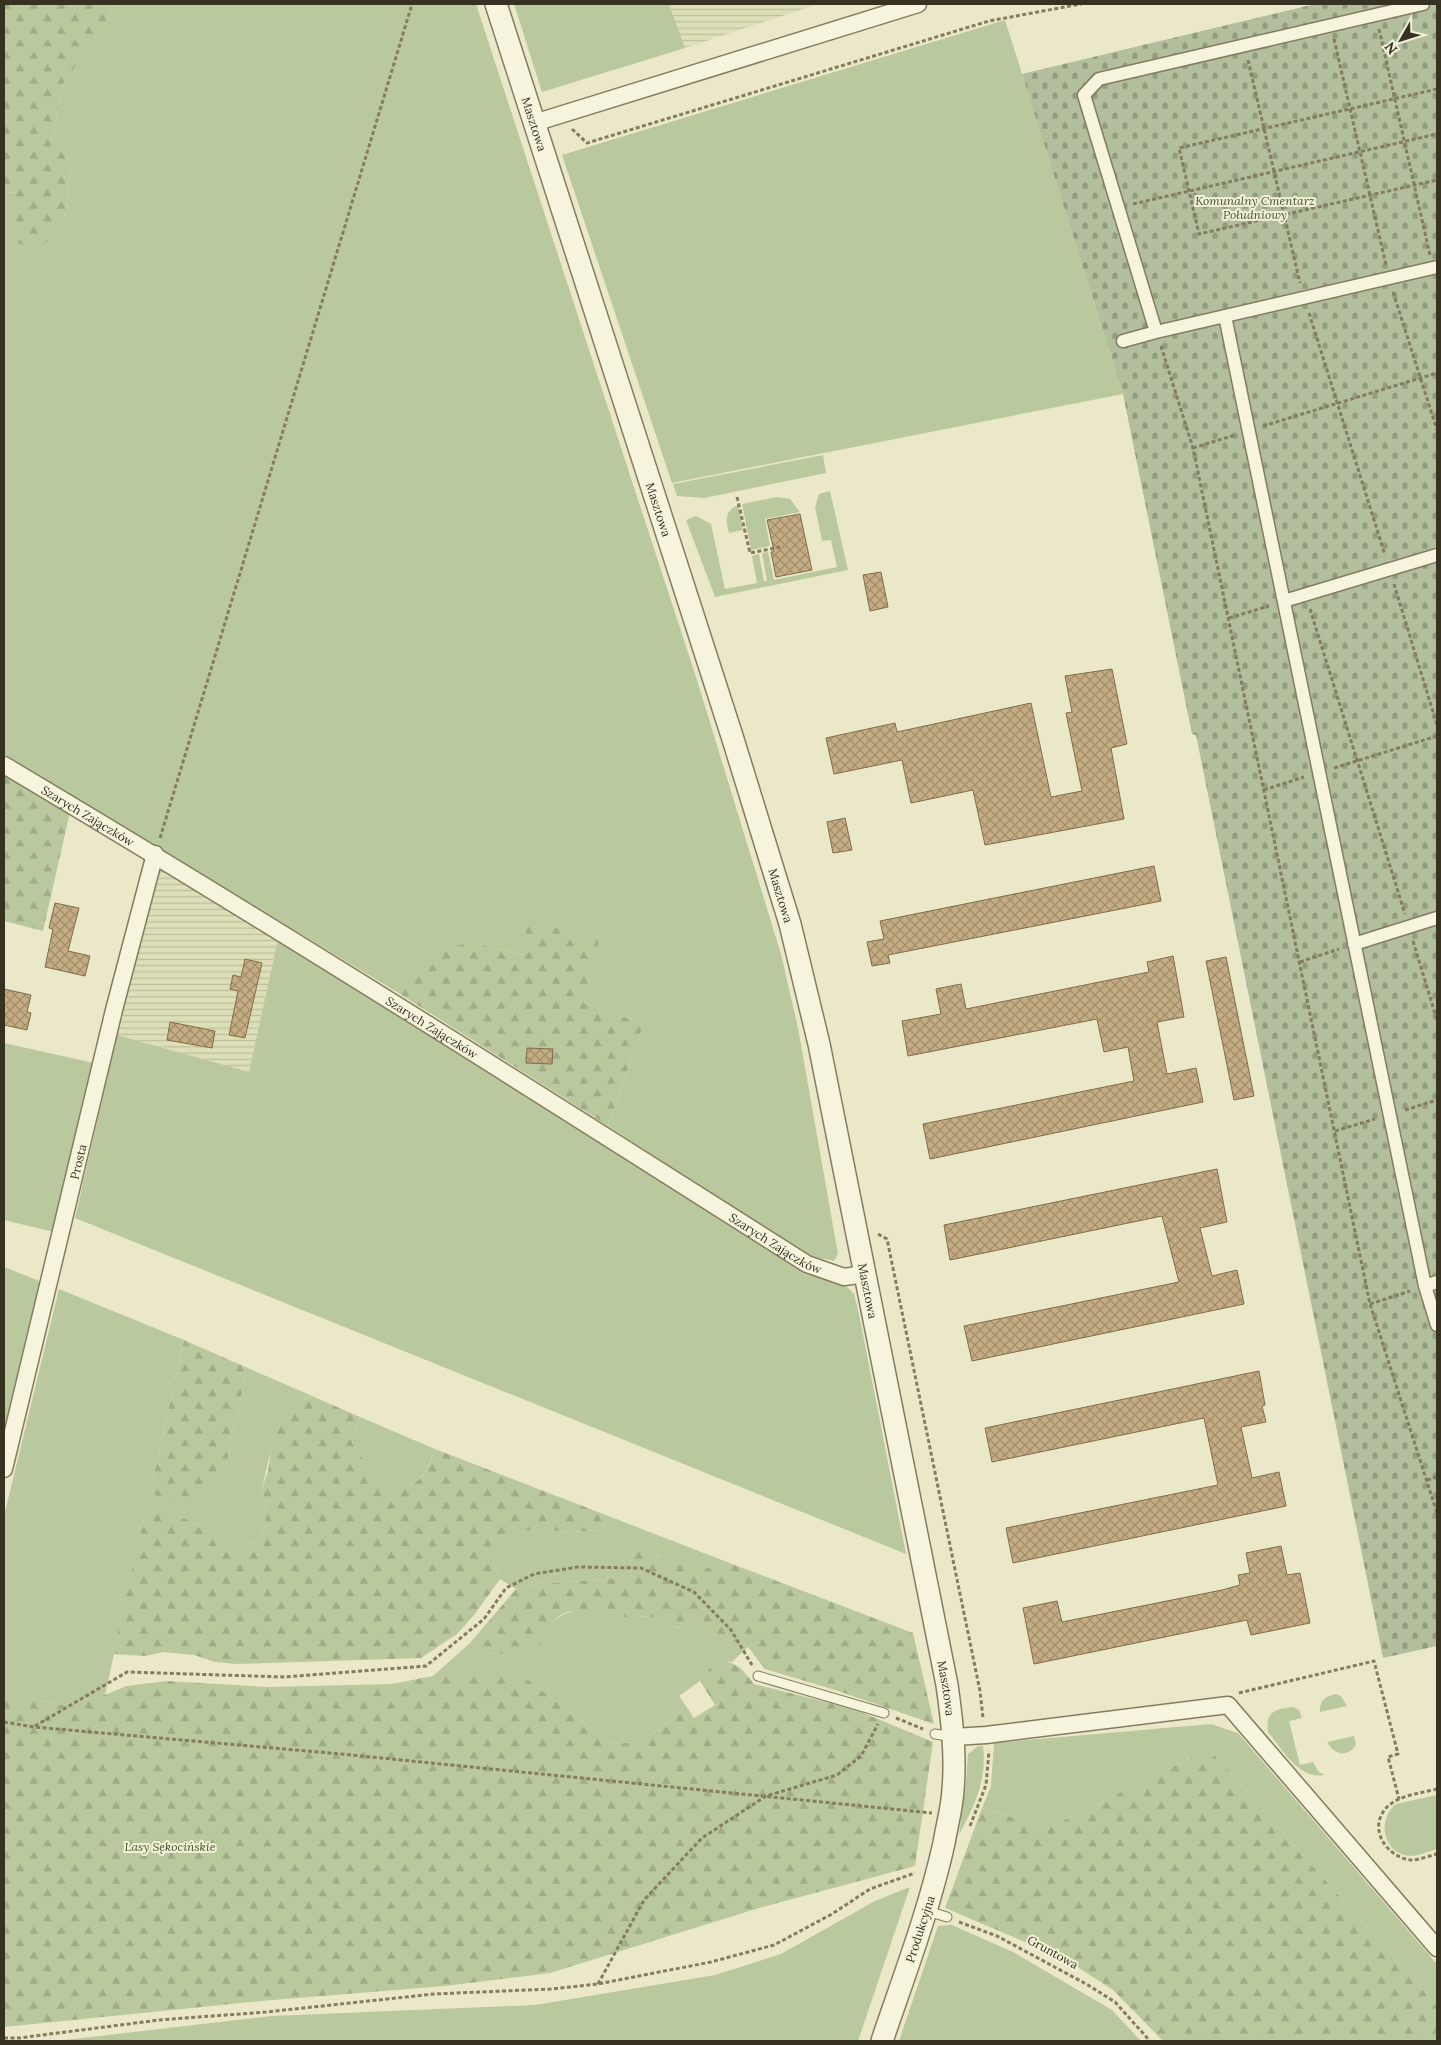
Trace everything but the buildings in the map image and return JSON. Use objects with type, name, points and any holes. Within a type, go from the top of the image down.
[{"type":"street","name":"Masztowa","points":[[496,4],[768,847],[790,924],[819,1044],[945,1675],[945,1736],[953,1792],[950,1815]]},
{"type":"street","points":[[534,123],[918,4]]},
{"type":"street","points":[[1156,332],[1084,95],[1099,79],[1423,4]]},
{"type":"street","points":[[1122,341],[1435,268]]},
{"type":"street","points":[[1225,316],[1354,944],[1431,1284],[1437,1325]]},
{"type":"street","points":[[1284,601],[1437,555]]},
{"type":"street","name":"Szarych Zajączków","points":[[4,765],[155,854],[359,980],[807,1264],[844,1277],[865,1274]]},
{"type":"street","name":"Prosta","points":[[4,1468],[114,1010],[155,854]]},
{"type":"street","points":[[1354,944],[1437,918]]},
{"type":"street","points":[[945,1736],[986,1735],[1228,1705],[1437,1948]]},
{"type":"street","name":"Produkcyjna","points":[[882,2041],[937,1914],[939,1864],[950,1815]]},
{"type":"lane","points":[[758,1676],[884,1713]]},
{"type":"path","points":[[155,854],[412,4]]},
{"type":"path","points":[[561,114],[587,143],[989,21],[1081,4]]},
{"type":"path","points":[[1376,15],[1414,185],[1435,268]]},
{"type":"path","points":[[1330,24],[1389,278],[1437,430]]},
{"type":"path","points":[[1245,45],[1304,298],[1437,725]]},
{"type":"path","points":[[1437,89],[1179,148],[1199,234],[1437,180]]},
{"type":"path","points":[[1118,208],[1437,134]]},
{"type":"path","points":[[1156,332],[1193,448],[1370,1304],[1437,1513]]},
{"type":"path","points":[[1193,448],[1437,373]]},
{"type":"path","points":[[738,497],[750,553],[780,547]]},
{"type":"path","points":[[1306,594],[1437,1020]]},
{"type":"path","points":[[1229,618],[1284,601]]},
{"type":"path","points":[[1264,790],[1437,736]]},
{"type":"path","points":[[1300,962],[1354,944]]},
{"type":"path","points":[[873,1232],[887,1239],[980,1691],[980,1707],[986,1735]]},
{"type":"path","points":[[1370,1304],[1431,1284]]},
{"type":"path","points":[[1427,1480],[1437,1477]]},
{"type":"path","points":[[34,1727],[127,1672],[285,1677],[426,1666],[484,1619],[506,1588],[534,1574],[578,1567],[641,1568],[694,1592],[731,1630],[758,1676]]},
{"type":"path","points":[[1234,1694],[1374,1661],[1398,1754],[1388,1756],[1399,1799]]},
{"type":"path","points":[[598,1984],[644,1900],[702,1838],[766,1796],[838,1775],[861,1756],[884,1713],[945,1736]]},
{"type":"path","points":[[4,1722],[34,1727],[340,1754],[950,1815]]},
{"type":"path","points":[[1437,1790],[1399,1799],[1387,1807],[1380,1820],[1379,1835],[1386,1848],[1398,1857],[1413,1860],[1437,1854]]},
{"type":"path","points":[[4,2038],[19,2038],[159,2020],[266,2012],[434,1994],[598,1984],[711,1962],[774,1945],[832,1914],[870,1889],[939,1864]]},
{"type":"path","name":"Gruntowa","points":[[937,1914],[997,1936],[1088,1985],[1116,2002],[1150,2041]]},
{"type":"green space","points":[[4,4],[113,4],[109,18],[63,84],[54,131],[71,165],[65,219],[39,252],[12,240],[15,192],[4,193]]},
{"type":"green space","points":[[113,4],[476,4],[696,677],[781,954],[798,1028],[838,1254],[834,1261],[809,1256],[608,1126],[644,1024],[584,1003],[598,939],[523,955],[476,943],[425,970],[400,994],[4,754],[4,193],[15,192],[39,252],[65,219],[71,165],[54,131],[63,84],[109,18]]},
{"type":"green space","points":[[514,4],[669,4],[685,48],[542,92]]},
{"type":"green space","points":[[669,4],[818,4],[685,48]]},
{"type":"green space","name":"Komunalny Cmentarz Południowy","points":[[1315,4],[1437,4],[1437,1646],[1383,1658],[1196,735],[1192,734],[1123,394],[1022,74]]},
{"type":"green space","points":[[1005,20],[1123,394],[672,483],[562,155]]},
{"type":"green space","points":[[823,455],[826,473],[704,498],[677,496],[673,484]]},
{"type":"green space","points":[[830,491],[848,570],[715,597],[686,520],[696,516],[711,524],[725,589],[757,583],[752,556],[759,554],[764,581],[767,581],[762,553],[768,552],[774,580],[837,567],[831,540],[822,541],[815,507],[819,494]]},
{"type":"green space","points":[[777,497],[790,499],[800,512],[765,519],[770,546],[751,550],[742,504]]},
{"type":"green space","points":[[738,505],[743,530],[729,533],[728,513],[733,507]]},
{"type":"green space","points":[[4,773],[70,812],[43,931],[4,921]]},
{"type":"green space","points":[[157,865],[278,939],[249,1072],[117,1035]]},
{"type":"green space","points":[[527,920],[599,939],[584,1003],[644,1024],[608,1126],[400,994],[411,979],[432,965],[437,948],[476,943],[523,955]]},
{"type":"green space","points":[[278,939],[796,1267],[845,1285],[854,1294],[859,1314],[906,1554],[75,1218],[117,1035],[249,1072]]},
{"type":"green space","points":[[4,1043],[94,1063],[54,1232],[4,1220]]},
{"type":"green space","points":[[4,1267],[42,1282],[4,1440]]},
{"type":"green space","points":[[59,1289],[184,1340],[150,1492],[229,1453],[231,1433],[237,1417],[246,1374],[241,1365],[312,1396],[304,1399],[270,1440],[271,1450],[262,1488],[267,1513],[263,1534],[254,1542],[237,1548],[226,1548],[207,1532],[186,1519],[146,1511],[105,1695],[63,1705],[4,1693],[4,1516]]},
{"type":"green space","points":[[184,1340],[241,1365],[246,1374],[237,1417],[231,1433],[229,1453],[221,1478],[207,1496],[171,1503],[150,1492]]},
{"type":"green space","points":[[312,1396],[360,1417],[352,1443],[370,1469],[389,1487],[408,1485],[420,1479],[435,1449],[611,1517],[600,1530],[569,1532],[538,1529],[520,1532],[503,1541],[493,1562],[500,1579],[474,1615],[457,1634],[421,1658],[237,1664],[215,1662],[194,1655],[164,1652],[145,1656],[113,1654],[146,1510],[186,1519],[207,1532],[226,1548],[237,1548],[254,1542],[263,1534],[267,1513],[262,1488],[268,1471],[271,1450],[270,1440],[276,1419],[284,1409]]},
{"type":"green space","points":[[360,1417],[435,1449],[424,1473],[414,1483],[399,1487],[389,1487],[370,1469],[352,1443]]},
{"type":"green space","points":[[611,1517],[727,1562],[702,1571],[680,1565],[637,1547],[630,1559],[631,1577],[537,1584],[516,1589],[500,1579],[493,1562],[503,1541],[520,1532],[538,1529],[569,1532],[600,1530]]},
{"type":"green space","points":[[637,1547],[680,1565],[702,1570],[727,1562],[913,1633],[934,1724],[835,1690],[765,1669],[748,1647],[711,1633],[695,1624],[679,1627],[649,1616],[625,1617],[571,1611],[562,1614],[553,1621],[538,1651],[508,1655],[488,1653],[470,1643],[516,1589],[537,1584],[631,1577],[630,1559]]},
{"type":"green space","points":[[574,1611],[592,1611],[626,1617],[651,1616],[678,1628],[695,1624],[711,1633],[748,1647],[732,1662],[717,1660],[700,1681],[679,1696],[686,1706],[652,1734],[633,1742],[610,1743],[527,1679],[433,1676],[470,1643],[488,1653],[508,1655],[538,1651],[544,1636],[554,1620]]},
{"type":"green space","name":"Lasy Sękocińskie","points":[[717,1659],[730,1662],[739,1667],[754,1684],[854,1709],[933,1742],[915,1866],[759,1908],[550,1973],[445,1986],[261,2001],[4,2027],[4,1693],[63,1705],[105,1695],[126,1686],[167,1681],[268,1687],[392,1684],[433,1676],[506,1674],[527,1679],[610,1743],[622,1743],[643,1739],[652,1734],[686,1706],[694,1718],[715,1705],[700,1681]]},
{"type":"green space","points":[[1336,1694],[1341,1696],[1347,1706],[1320,1712],[1324,1700]]},
{"type":"green space","points":[[1293,1707],[1299,1710],[1302,1718],[1289,1721],[1300,1765],[1313,1762],[1319,1772],[1325,1775],[1307,1773],[1299,1768],[1268,1732],[1268,1720],[1273,1713],[1281,1709]]},
{"type":"green space","points":[[1211,1724],[1238,1733],[1437,1964],[1437,2006],[1209,1749],[1048,1828],[982,1808],[991,1786],[994,1743]]},
{"type":"green space","points":[[1354,1736],[1356,1745],[1349,1752],[1345,1753],[1333,1750],[1327,1742]]},
{"type":"green space","points":[[978,1746],[983,1746],[984,1759],[979,1792],[959,1835],[968,1754]]},
{"type":"green space","points":[[1209,1749],[1437,2006],[1437,2041],[1163,2041],[1113,1990],[1065,1959],[945,1908],[982,1808],[1048,1828]]},
{"type":"green space","points":[[1437,1795],[1437,1849],[1411,1856],[1394,1850],[1385,1836],[1386,1819],[1390,1811],[1396,1804]]},
{"type":"green space","points":[[910,1887],[858,2041],[56,2041],[272,2016],[535,2005],[715,1975],[781,1954],[875,1901]]},
{"type":"green space","points":[[952,1925],[1013,1952],[1112,2010],[1141,2041],[899,2041],[938,1926]]}]
